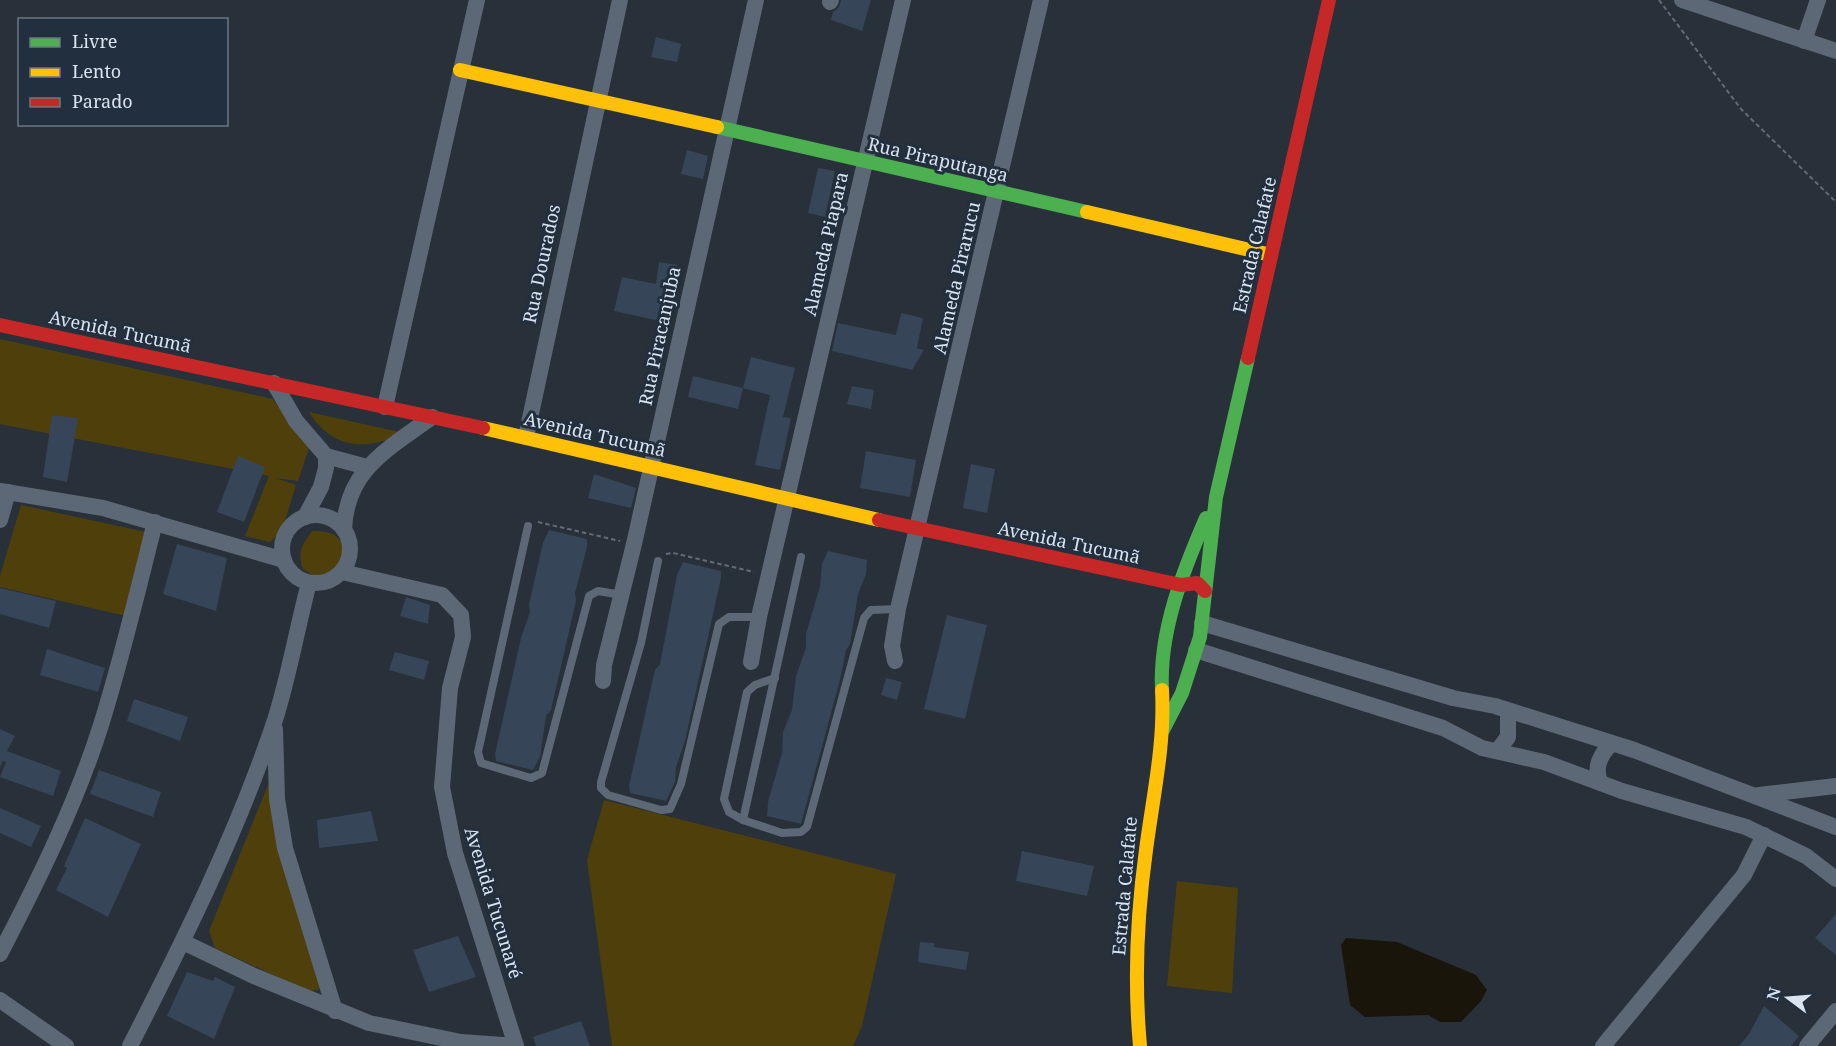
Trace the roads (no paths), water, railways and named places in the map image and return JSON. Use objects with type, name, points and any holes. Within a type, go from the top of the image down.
[{"type":"street","points":[[385,407],[477,0]]},
{"type":"street","name":"Rua Dourados","points":[[526,437],[620,0]]},
{"type":"street","name":"Rua Piracanjuba","points":[[603,681],[604,665],[652,467],[756,0]]},
{"type":"street","name":"Alameda Piapara","points":[[752,662],[759,617],[903,0]]},
{"type":"street","name":"Alameda Pirarucu","points":[[919,529],[1041,0]]},
{"type":"street","name":"Estrada Calafate","points":[[1163,730],[1191,667],[1196,650],[1202,623],[1216,497],[1329,0]]},
{"type":"street","points":[[1683,0],[1836,51]]},
{"type":"street","points":[[1804,41],[1818,0]]},
{"type":"street","name":"Rua Piraputanga","points":[[460,70],[597,99],[1271,255]]},
{"type":"street","name":"Avenida Tucumã","points":[[0,325],[526,437],[919,529],[1181,585],[1197,583],[1205,591]]},
{"type":"street","points":[[274,383],[296,421],[326,456],[367,467]]},
{"type":"street","points":[[344,530],[345,508],[350,493],[367,467],[432,417]]},
{"type":"street","points":[[305,517],[321,487],[326,468],[326,456]]},
{"type":"street","points":[[0,520],[4,492],[93,506],[155,522],[222,545],[284,560]]},
{"type":"street","name":"Estrada Calafate","points":[[1140,1046],[1136,960],[1138,895],[1163,730],[1161,695],[1166,634],[1181,585],[1216,497]]},
{"type":"street","points":[[323,515],[339,523],[344,530],[348,538],[350,556],[342,572],[327,582],[309,583],[293,575],[284,560],[282,551],[285,534],[297,520],[323,515]]},
{"type":"street","points":[[0,954],[51,851],[100,727],[125,645],[155,522]]},
{"type":"street","points":[[895,661],[892,646],[898,609],[919,529]]},
{"type":"street","name":"Avenida Tucunaré","points":[[183,942],[335,1011],[369,1023],[461,1042],[516,1046],[455,854],[442,787],[449,697],[463,637],[462,615],[442,595],[342,572]]},
{"type":"street","points":[[130,1046],[217,869],[275,719],[309,583]]},
{"type":"street","points":[[1202,623],[1453,698],[1495,706],[1611,744],[1836,827]]},
{"type":"street","points":[[1196,650],[1443,728],[1474,745],[1544,762],[1601,783],[1712,815],[1764,835],[1806,856],[1836,879]]},
{"type":"street","points":[[1164,655],[1167,663],[1178,670],[1191,667]]},
{"type":"street","points":[[1498,750],[1508,737],[1508,712]]},
{"type":"street","points":[[275,719],[277,799],[285,848],[335,1011]]},
{"type":"street","points":[[1601,783],[1598,777],[1598,763],[1611,744]]},
{"type":"street","points":[[1753,796],[1836,786]]},
{"type":"street","points":[[1602,1046],[1744,875],[1764,835]]},
{"type":"street","points":[[0,1000],[66,1046]]},
{"type":"street","points":[[1807,1046],[1836,1011]]},
{"type":"lane","points":[[528,526],[478,753],[481,764],[531,778],[542,773],[590,596],[598,591],[622,595]]},
{"type":"lane","points":[[743,820],[801,557]]},
{"type":"lane","points":[[658,561],[638,653],[602,782],[601,788],[609,795],[661,810],[669,809],[674,805],[719,624],[729,617],[759,617]]},
{"type":"lane","points":[[775,678],[755,685],[747,692],[724,799],[729,812],[743,820],[782,833],[801,832],[807,827],[864,618],[871,609],[898,609]]}]
